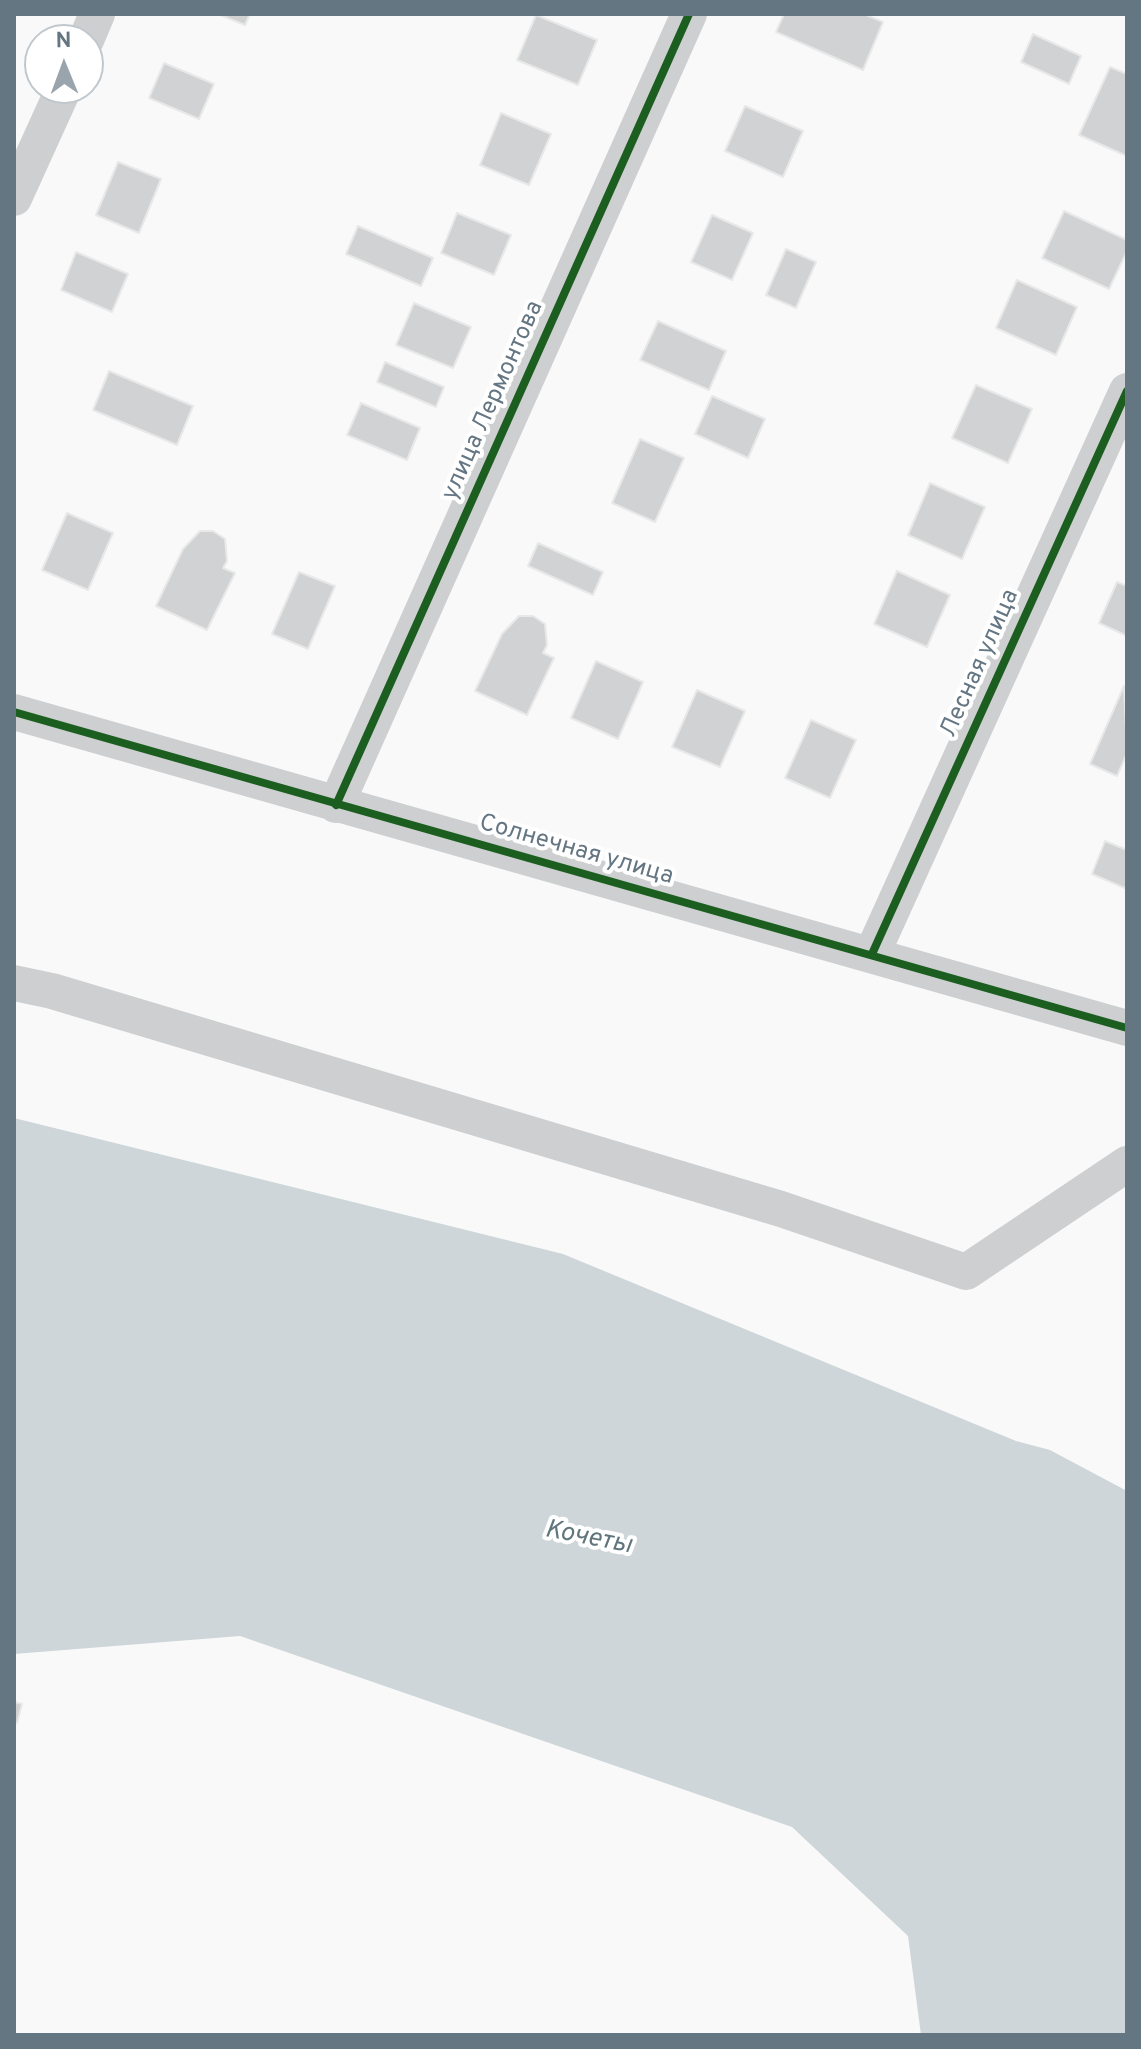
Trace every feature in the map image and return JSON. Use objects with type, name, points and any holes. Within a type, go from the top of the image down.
[{"type":"street","name":"улица Лермонтова","points":[[336,805],[689,14]]},
{"type":"street","points":[[14,198],[57,104]]},
{"type":"street","name":"Лесная улица","points":[[872,954],[1127,391]]},
{"type":"street","name":"Солнечная улица","points":[[14,712],[1127,1028]]},
{"type":"street","points":[[14,983],[67,995],[781,1209],[966,1272],[1127,1164]]},
{"type":"water","name":"Кочеты","points":[[14,1118],[563,1254],[1016,1441],[1050,1450],[1127,1491],[1127,2035],[921,2035],[908,1936],[792,1827],[240,1636],[14,1654]]},
{"type":"building","points":[[218,14],[250,14],[245,25]]},
{"type":"building","points":[[784,14],[864,14],[883,22],[863,70],[776,32]]},
{"type":"building","points":[[536,15],[597,40],[578,85],[517,60]]},
{"type":"building","points":[[1033,34],[1081,56],[1069,84],[1021,62]]},
{"type":"building","points":[[164,63],[214,84],[199,119],[149,98]]},
{"type":"building","points":[[1110,67],[1127,74],[1127,156],[1079,135]]},
{"type":"building","points":[[745,106],[803,131],[783,177],[725,151]]},
{"type":"building","points":[[501,113],[551,134],[529,185],[480,165]]},
{"type":"building","points":[[118,162],[161,179],[139,233],[96,215]]},
{"type":"building","points":[[1064,211],[1127,240],[1127,251],[1109,289],[1042,258]]},
{"type":"building","points":[[457,213],[511,235],[494,275],[441,253]]},
{"type":"building","points":[[712,215],[753,233],[732,280],[691,262]]},
{"type":"building","points":[[358,226],[433,258],[421,286],[346,254]]},
{"type":"building","points":[[786,249],[816,262],[796,308],[766,295]]},
{"type":"building","points":[[76,252],[128,274],[112,312],[61,290]]},
{"type":"building","points":[[1017,280],[1077,307],[1056,355],[996,328]]},
{"type":"building","points":[[414,303],[471,327],[453,368],[396,345]]},
{"type":"building","points":[[658,321],[726,351],[709,390],[640,360]]},
{"type":"building","points":[[385,362],[444,387],[436,407],[377,382]]},
{"type":"building","points":[[109,371],[193,406],[177,445],[93,410]]},
{"type":"building","points":[[976,385],[1032,409],[1008,463],[952,438]]},
{"type":"building","points":[[712,396],[765,419],[748,458],[695,434]]},
{"type":"building","points":[[361,403],[420,428],[407,460],[347,435]]},
{"type":"building","points":[[640,439],[684,458],[655,522],[612,503]]},
{"type":"building","points":[[930,483],[985,507],[962,559],[908,535]]},
{"type":"building","points":[[67,513],[113,533],[88,590],[42,570]]},
{"type":"building","points":[[200,531],[213,531],[225,539],[227,561],[223,568],[235,573],[207,630],[156,606],[183,549]]},
{"type":"building","points":[[538,543],[603,572],[593,595],[528,566]]},
{"type":"building","points":[[897,571],[950,595],[927,647],[874,624]]},
{"type":"building","points":[[299,572],[335,586],[308,649],[272,634]]},
{"type":"building","points":[[1117,582],[1127,586],[1127,636],[1099,623]]},
{"type":"building","points":[[519,616],[533,616],[545,624],[547,645],[543,653],[554,658],[527,715],[475,691],[502,634]]},
{"type":"building","points":[[596,661],[643,682],[618,739],[571,718]]},
{"type":"building","points":[[1124,686],[1127,753],[1117,776],[1090,764]]},
{"type":"building","points":[[697,690],[745,711],[720,767],[672,747]]},
{"type":"building","points":[[811,720],[856,740],[830,798],[785,778]]},
{"type":"building","points":[[1105,841],[1127,850],[1127,889],[1092,874]]},
{"type":"building","points":[[14,1702],[22,1704],[17,1723],[14,1722]]},
{"type":"cycle path","points":[[336,805],[689,14]]},
{"type":"cycle path","points":[[872,954],[1127,391]]},
{"type":"cycle path","points":[[14,712],[1127,1028]]}]
